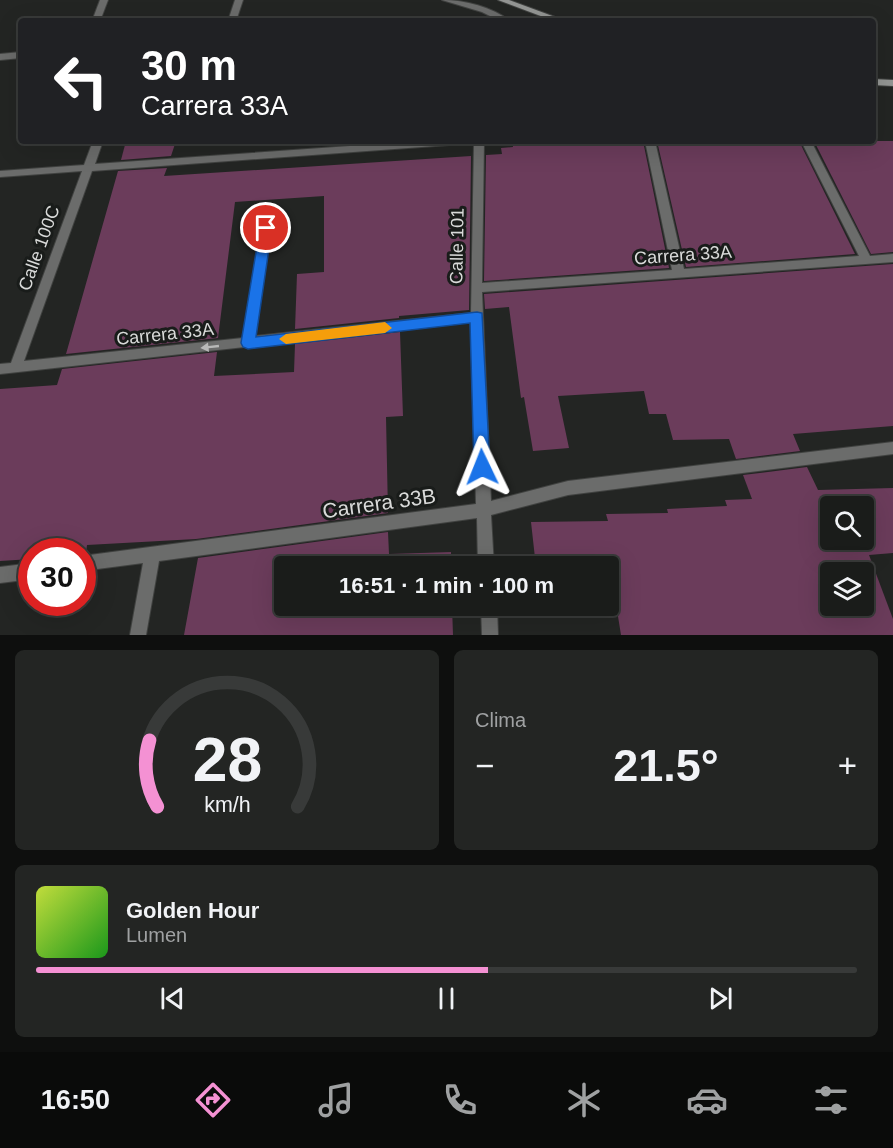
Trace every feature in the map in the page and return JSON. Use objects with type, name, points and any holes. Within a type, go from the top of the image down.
[{"type":"main road","points":[[502,0],[553,18]]},
{"type":"main road","points":[[876,82],[893,83]]},
{"type":"street","points":[[97,18],[104,0]]},
{"type":"street","points":[[233,18],[239,0]]},
{"type":"street","points":[[446,0],[485,10],[500,18]]},
{"type":"street","points":[[0,57],[18,55]]},
{"type":"street","name":"Calle 100C","points":[[15,368],[97,144]]},
{"type":"street","points":[[0,174],[423,144]]},
{"type":"street","name":"Calle 101","points":[[479,144],[476,288],[485,556]]},
{"type":"street","points":[[651,144],[679,274]]},
{"type":"street","points":[[808,144],[866,259]]},
{"type":"street","points":[[248,343],[266,228]]},
{"type":"street","name":"Carrera 33A","points":[[476,288],[893,258]]},
{"type":"street","name":"Carrera 33A","points":[[0,369],[477,317]]},
{"type":"street","name":"Carrera 33B","points":[[96,562],[483,510],[568,488],[893,448]]},
{"type":"street","points":[[138,635],[152,555]]},
{"type":"street","points":[[0,575],[18,573]]},
{"type":"street","points":[[489,616],[490,635]]},
{"type":"building","points":[[876,141],[893,141],[893,252],[871,254],[816,144],[876,144]]},
{"type":"building","points":[[125,144],[175,144],[171,156],[121,160]]},
{"type":"building","points":[[512,144],[644,144],[669,268],[484,281],[486,155],[502,154],[501,148],[513,147]]},
{"type":"building","points":[[658,144],[800,144],[855,254],[686,267]]},
{"type":"building","points":[[471,156],[469,310],[295,329],[297,274],[324,272],[324,196],[235,202],[218,338],[66,354],[118,171],[167,168],[164,176]]},
{"type":"building","points":[[893,264],[893,426],[793,434],[800,451],[736,459],[729,439],[673,440],[666,414],[649,414],[644,391],[558,396],[569,448],[533,451],[524,397],[521,398],[509,307],[485,309],[484,294]]},
{"type":"building","points":[[400,332],[403,416],[386,417],[388,513],[196,539],[96,545],[96,538],[18,538],[18,560],[0,561],[0,389],[57,385],[62,369],[217,352],[214,376],[294,372],[295,344]]},
{"type":"building","points":[[807,467],[818,490],[893,488],[893,553],[869,555],[872,562],[820,562],[820,616],[874,616],[874,568],[893,619],[893,635],[621,635],[618,616],[619,556],[535,556],[531,522],[608,521],[606,514],[668,513],[667,509],[727,506],[725,500],[752,499],[743,475]]},
{"type":"building","points":[[388,532],[389,554],[451,552],[451,556],[274,556],[274,616],[452,616],[453,635],[184,635],[198,558]]},
{"type":"slow traffic","points":[[286,339],[385,328]]},
{"type":"route","points":[[266,228],[248,343],[477,317],[482,467]]}]
